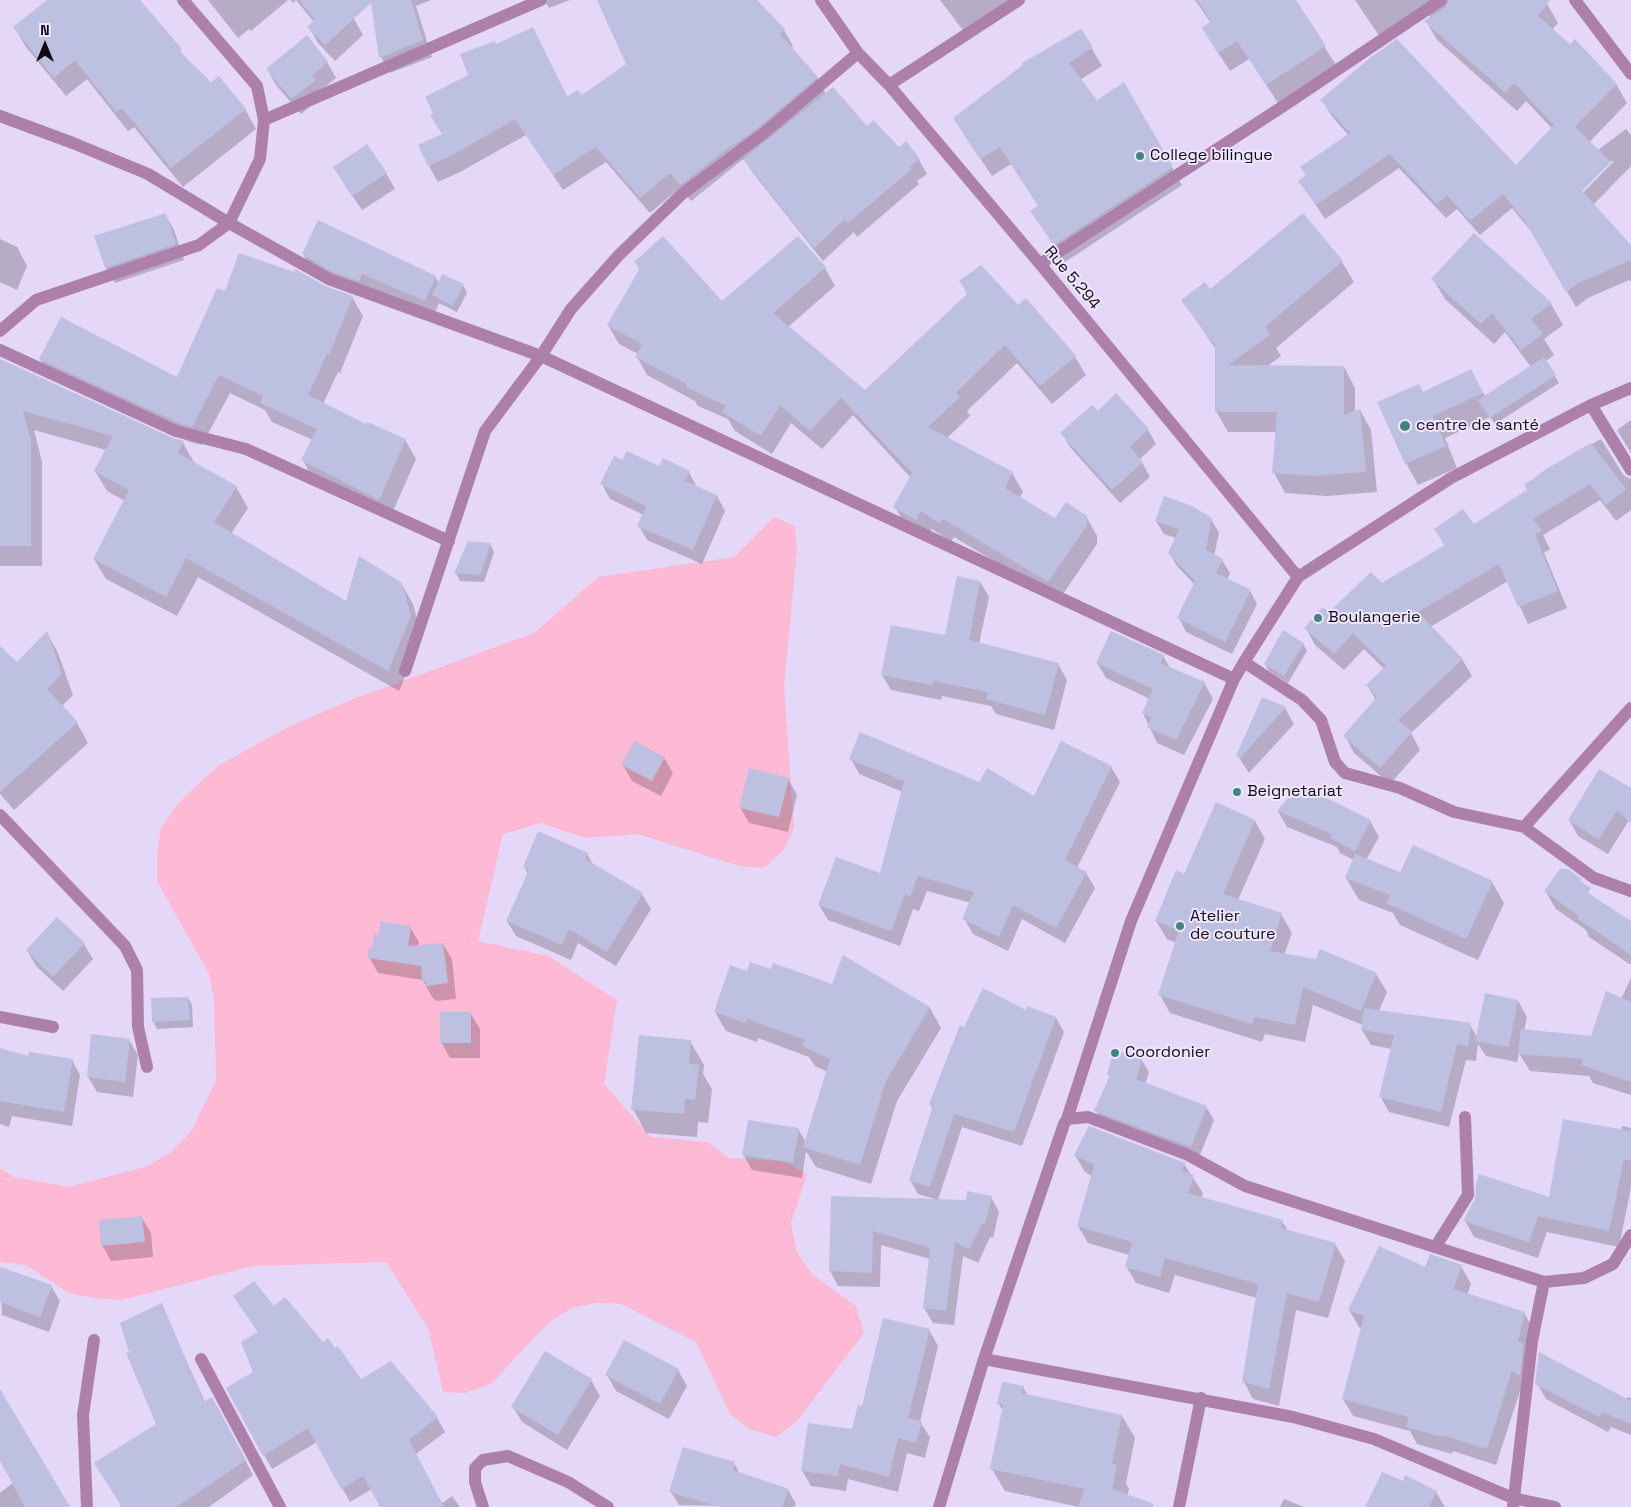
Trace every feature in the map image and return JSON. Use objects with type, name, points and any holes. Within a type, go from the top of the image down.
[{"type":"street","points":[[0,330],[36,300],[199,245],[228,223],[260,159],[264,120],[257,86],[183,0]]},
{"type":"street","points":[[264,120],[542,0]]},
{"type":"street","name":"Rue 5.294","points":[[821,0],[858,53],[889,85],[1040,264],[1298,577]]},
{"type":"street","points":[[889,85],[1019,0]]},
{"type":"street","points":[[1040,264],[1285,105],[1440,0]]},
{"type":"street","points":[[1575,0],[1631,74]]},
{"type":"street","points":[[405,671],[485,431],[540,356],[571,309],[619,255],[675,201],[764,133],[858,53]]},
{"type":"street","points":[[0,116],[148,174],[228,223],[329,279],[540,356],[1234,679]]},
{"type":"street","points":[[0,350],[176,431],[246,448],[449,541]]},
{"type":"street","points":[[938,1507],[984,1359],[1064,1124],[1068,1119],[1131,920],[1234,679],[1244,662],[1298,577],[1451,478],[1591,405],[1631,388]]},
{"type":"street","points":[[1591,405],[1631,470]]},
{"type":"street","points":[[1244,662],[1302,700],[1321,720],[1335,762],[1345,773],[1400,788],[1454,812],[1524,827],[1594,878],[1631,891]]},
{"type":"street","points":[[1524,827],[1631,708]]},
{"type":"street","points":[[0,815],[125,946],[137,970],[138,1027],[147,1068]]},
{"type":"street","points":[[0,1017],[52,1027]]},
{"type":"street","points":[[1068,1119],[1088,1117],[1188,1155],[1245,1186],[1544,1282],[1584,1278],[1613,1264],[1631,1236]]},
{"type":"street","points":[[1436,1246],[1468,1195],[1465,1117]]},
{"type":"street","points":[[1513,1502],[1532,1341],[1544,1282]]},
{"type":"street","points":[[87,1507],[83,1415],[94,1340]]},
{"type":"street","points":[[201,1358],[280,1507]]},
{"type":"street","points":[[984,1359],[1201,1398],[1294,1417],[1374,1439],[1513,1502],[1555,1507]]},
{"type":"street","points":[[1179,1507],[1201,1398]]},
{"type":"street","points":[[483,1507],[475,1482],[475,1468],[483,1460],[508,1456],[568,1482],[608,1507]]},
{"type":"shaded area","points":[[774,517],[795,526],[797,551],[784,686],[794,828],[783,851],[764,868],[739,866],[638,834],[585,838],[541,823],[503,834],[478,941],[548,956],[617,1000],[604,1084],[651,1137],[708,1142],[729,1158],[784,1161],[807,1174],[791,1223],[797,1252],[812,1274],[856,1306],[864,1333],[798,1420],[776,1437],[751,1430],[730,1414],[696,1342],[621,1304],[597,1303],[572,1308],[548,1323],[491,1384],[465,1393],[443,1392],[428,1328],[386,1262],[253,1266],[122,1300],[94,1298],[69,1293],[25,1265],[0,1262],[0,1168],[14,1177],[69,1187],[148,1166],[171,1152],[192,1130],[216,1080],[214,1001],[209,974],[157,881],[157,854],[161,828],[177,805],[197,785],[219,765],[294,724],[348,701],[534,633],[598,577],[734,557]]},
{"type":"building","points":[[47,0],[140,0],[182,49],[179,51],[211,82],[219,76],[246,109],[171,168],[122,108],[116,112],[75,60],[54,78],[13,27]]},
{"type":"building","points":[[299,0],[411,0],[423,40],[379,58],[371,3],[325,45],[307,27],[315,20]]},
{"type":"building","points":[[597,0],[757,0],[785,29],[780,34],[818,77],[759,127],[680,185],[670,173],[640,198],[596,147],[553,175],[515,119],[451,156],[428,166],[418,145],[442,134],[430,115],[433,113],[425,97],[468,75],[460,54],[495,41],[496,44],[533,27],[567,97],[577,90],[582,95],[626,64]]},
{"type":"building","points":[[1197,0],[1296,0],[1326,46],[1266,85],[1237,41],[1218,53],[1202,28],[1211,21]]},
{"type":"building","points":[[1449,0],[1550,0],[1538,16],[1570,44],[1575,39],[1617,84],[1575,127],[1611,162],[1582,191],[1631,245],[1631,260],[1579,283],[1566,292],[1524,220],[1503,194],[1470,221],[1447,195],[1437,204],[1390,154],[1316,205],[1298,181],[1306,175],[1300,167],[1350,133],[1320,100],[1370,58],[1397,39],[1516,165],[1554,125],[1514,83],[1506,93],[1424,21],[1446,7]]},
{"type":"building","points":[[1081,29],[1093,47],[1069,63],[1097,100],[1124,82],[1173,167],[1054,245],[1030,211],[1038,206],[1000,147],[980,159],[953,118],[1023,65],[1022,63]]},
{"type":"building","points":[[307,35],[328,62],[312,76],[316,80],[291,99],[266,69]]},
{"type":"building","points":[[833,87],[867,126],[873,120],[899,147],[906,141],[920,159],[910,167],[912,169],[848,223],[845,219],[814,248],[743,159]]},
{"type":"building","points":[[367,144],[387,173],[352,196],[333,167]]},
{"type":"building","points":[[166,213],[176,244],[105,268],[94,236]]},
{"type":"building","points":[[1303,213],[1343,261],[1265,327],[1270,335],[1228,365],[1344,366],[1344,415],[1360,409],[1366,472],[1315,476],[1272,473],[1277,412],[1215,412],[1215,346],[1181,300],[1205,282],[1210,289]]},
{"type":"building","points":[[318,220],[436,276],[425,301],[362,274],[359,281],[332,272],[302,254]]},
{"type":"building","points":[[1474,233],[1552,303],[1531,319],[1543,334],[1521,350],[1492,313],[1481,324],[1431,279]]},
{"type":"building","points":[[663,236],[722,301],[798,236],[826,267],[773,313],[865,390],[968,293],[959,281],[981,265],[1018,305],[1026,298],[1076,356],[1040,386],[1005,345],[956,393],[960,397],[928,427],[1013,472],[1005,488],[1055,518],[1066,502],[1087,516],[1087,525],[1048,582],[943,519],[940,524],[921,511],[916,520],[893,507],[912,473],[841,398],[810,431],[780,405],[761,436],[722,412],[726,406],[686,387],[687,384],[635,357],[642,344],[607,325],[640,268],[634,262]]},
{"type":"building","points":[[239,253],[294,272],[295,269],[325,286],[353,296],[329,355],[327,354],[308,395],[366,424],[367,422],[406,439],[379,500],[301,460],[317,429],[260,403],[263,396],[219,375],[192,427],[179,423],[39,359],[61,317],[177,377],[217,288],[225,291]]},
{"type":"building","points":[[442,274],[464,284],[453,306],[432,295]]},
{"type":"building","points":[[1544,357],[1556,375],[1490,418],[1478,400]]},
{"type":"building","points":[[0,359],[173,438],[184,441],[178,453],[237,486],[214,522],[346,601],[359,556],[402,583],[411,616],[388,671],[186,558],[166,597],[93,559],[129,490],[94,471],[113,436],[23,411],[31,441],[31,546],[0,546]]},
{"type":"building","points":[[1471,369],[1483,393],[1433,416],[1446,446],[1405,464],[1377,402],[1419,384],[1423,392]]},
{"type":"building","points":[[1116,393],[1149,429],[1130,447],[1143,462],[1112,490],[1060,433],[1092,405],[1098,411]]},
{"type":"building","points":[[1591,443],[1626,489],[1606,505],[1590,484],[1533,519],[1542,531],[1535,535],[1558,591],[1518,607],[1499,564],[1418,612],[1463,659],[1398,720],[1412,732],[1380,768],[1343,736],[1377,697],[1366,685],[1386,666],[1353,633],[1334,654],[1304,628],[1323,607],[1329,612],[1371,572],[1382,583],[1445,545],[1434,529],[1463,509],[1474,524],[1527,490],[1524,485],[1548,468]]},
{"type":"building","points":[[627,451],[659,466],[663,458],[690,471],[685,481],[717,495],[693,550],[637,526],[646,506],[600,484],[614,456],[622,460]]},
{"type":"building","points":[[1164,496],[1192,506],[1212,518],[1206,550],[1223,559],[1216,573],[1251,590],[1225,642],[1177,618],[1195,581],[1168,553],[1179,529],[1155,521]]},
{"type":"building","points":[[468,541],[491,543],[480,575],[454,573]]},
{"type":"building","points":[[957,576],[980,581],[969,640],[1059,663],[1045,715],[986,699],[988,692],[933,681],[932,685],[881,675],[891,625],[945,635]]},
{"type":"building","points":[[1283,630],[1304,643],[1284,676],[1264,664]]},
{"type":"building","points":[[47,631],[62,674],[47,689],[78,722],[0,792],[0,646],[17,662]]},
{"type":"building","points":[[1111,631],[1164,655],[1160,663],[1205,682],[1176,740],[1147,727],[1151,717],[1142,713],[1153,689],[1096,663]]},
{"type":"building","points":[[1262,697],[1286,707],[1240,758],[1236,756]]},
{"type":"building","points":[[860,732],[979,782],[987,768],[1034,796],[1061,741],[1112,766],[1065,860],[1087,872],[1056,928],[1013,905],[999,937],[962,919],[974,892],[918,876],[910,897],[905,894],[891,931],[818,905],[836,857],[880,873],[904,781],[849,759]]},
{"type":"building","points":[[634,741],[665,757],[652,781],[621,765]]},
{"type":"building","points":[[749,768],[789,778],[779,817],[739,808]]},
{"type":"building","points":[[1599,769],[1631,788],[1631,824],[1617,810],[1599,840],[1568,820]]},
{"type":"building","points":[[1298,787],[1335,802],[1371,820],[1355,851],[1330,838],[1332,834],[1277,811]]},
{"type":"building","points":[[1216,802],[1255,820],[1223,894],[1282,913],[1270,951],[1316,959],[1320,949],[1377,973],[1361,1011],[1303,987],[1295,1025],[1255,1017],[1252,1024],[1158,995],[1179,930],[1155,921],[1176,870],[1184,874]]},
{"type":"building","points":[[538,831],[588,853],[585,859],[643,893],[607,952],[569,929],[562,945],[506,921],[529,870],[523,867]]},
{"type":"building","points":[[1413,845],[1493,881],[1466,939],[1386,903],[1390,895],[1345,878],[1355,854],[1400,872]]},
{"type":"building","points":[[1560,869],[1568,869],[1582,879],[1580,881],[1591,888],[1588,893],[1631,921],[1631,955],[1578,919],[1579,916],[1544,891]]},
{"type":"building","points":[[57,917],[85,943],[53,977],[26,950]]},
{"type":"building","points":[[380,921],[411,926],[408,946],[443,943],[448,983],[426,986],[426,982],[422,982],[421,966],[368,958],[368,949],[372,949],[374,934],[379,934]]},
{"type":"building","points":[[843,955],[930,1007],[886,1081],[860,1165],[803,1147],[830,1059],[802,1046],[805,1040],[747,1019],[746,1023],[714,1012],[730,965],[747,971],[750,962],[771,969],[773,963],[832,984]]},
{"type":"building","points":[[983,988],[1026,1010],[1027,1006],[1056,1017],[1014,1132],[954,1114],[930,1187],[909,1180],[933,1106],[929,1104],[960,1025],[964,1027]]},
{"type":"building","points":[[1606,991],[1631,1002],[1631,1082],[1581,1065],[1583,1059],[1518,1054],[1521,1029],[1591,1036]]},
{"type":"building","points":[[1485,993],[1518,1000],[1509,1047],[1475,1041]]},
{"type":"building","points":[[188,997],[190,1020],[152,1022],[151,998]]},
{"type":"building","points":[[1364,1008],[1471,1023],[1468,1046],[1457,1044],[1441,1112],[1379,1097],[1394,1035],[1361,1030]]},
{"type":"building","points":[[440,1012],[471,1012],[471,1043],[440,1043]]},
{"type":"building","points":[[91,1034],[130,1039],[125,1082],[87,1077]]},
{"type":"building","points":[[639,1035],[691,1040],[689,1064],[699,1065],[695,1100],[685,1099],[684,1114],[631,1110]]},
{"type":"building","points":[[0,1048],[28,1056],[29,1052],[73,1059],[64,1112],[0,1101]]},
{"type":"building","points":[[1114,1050],[1142,1058],[1136,1079],[1207,1106],[1191,1147],[1094,1111],[1110,1075],[1107,1074]]},
{"type":"building","points":[[1563,1119],[1631,1131],[1631,1161],[1624,1159],[1609,1231],[1538,1216],[1529,1242],[1463,1221],[1475,1199],[1479,1174],[1549,1197]]},
{"type":"building","points":[[748,1120],[799,1128],[793,1163],[742,1155]]},
{"type":"building","points":[[1089,1126],[1185,1163],[1182,1171],[1194,1175],[1188,1193],[1283,1220],[1281,1228],[1336,1243],[1319,1302],[1287,1293],[1269,1389],[1242,1382],[1258,1284],[1165,1258],[1160,1277],[1125,1267],[1132,1242],[1077,1226],[1094,1165],[1074,1155]]},
{"type":"building","points":[[967,1191],[992,1196],[985,1224],[982,1223],[969,1249],[955,1242],[946,1311],[923,1308],[930,1248],[873,1231],[872,1273],[829,1271],[831,1196],[966,1200]]},
{"type":"building","points":[[142,1216],[145,1242],[101,1246],[99,1220]]},
{"type":"building","points":[[1379,1246],[1425,1267],[1430,1254],[1462,1265],[1454,1289],[1525,1312],[1518,1341],[1523,1344],[1520,1376],[1512,1371],[1487,1449],[1443,1435],[1443,1437],[1406,1427],[1409,1417],[1342,1399],[1364,1316],[1348,1310]]},
{"type":"building","points":[[0,1267],[52,1285],[40,1317],[0,1302]]},
{"type":"building","points":[[254,1281],[274,1306],[285,1297],[323,1342],[328,1338],[335,1348],[338,1346],[361,1379],[391,1361],[438,1417],[409,1440],[444,1507],[380,1507],[363,1476],[341,1489],[308,1428],[263,1456],[226,1388],[253,1372],[241,1342],[259,1331],[233,1296]]},
{"type":"building","points":[[162,1303],[204,1402],[212,1397],[246,1460],[177,1507],[122,1507],[94,1463],[156,1424],[126,1353],[129,1352],[120,1323]]},
{"type":"building","points":[[883,1318],[930,1329],[908,1418],[922,1421],[916,1443],[898,1438],[889,1477],[840,1464],[838,1476],[801,1471],[808,1423],[852,1429],[858,1405],[862,1406]]},
{"type":"building","points":[[624,1340],[679,1369],[660,1404],[605,1375]]},
{"type":"building","points":[[545,1351],[592,1379],[558,1435],[511,1407]]},
{"type":"building","points":[[1539,1352],[1631,1401],[1631,1424],[1602,1412],[1599,1417],[1535,1384]]},
{"type":"building","points":[[1002,1382],[1024,1386],[1022,1393],[1122,1415],[1112,1464],[1117,1465],[1112,1489],[1154,1504],[1153,1507],[1078,1507],[1085,1489],[990,1469],[1003,1405],[997,1404]]},
{"type":"building","points":[[0,1389],[70,1507],[25,1507],[0,1461]]},
{"type":"building","points":[[683,1447],[735,1462],[733,1470],[789,1489],[782,1507],[720,1507],[669,1492]]},
{"type":"building","points":[[1382,1472],[1403,1481],[1405,1475],[1437,1491],[1429,1507],[1365,1507]]},
{"type":"place","name":"College bilingue","points":[[1140,156]]},
{"type":"place","name":"centre de santé","points":[[1405,426]]},
{"type":"place","name":"Boulangerie","points":[[1318,618]]},
{"type":"place","name":"Beignetariat","points":[[1237,792]]},
{"type":"place","name":"Atelier de couture","points":[[1180,926]]},
{"type":"place","name":"Coordonier","points":[[1115,1053]]}]
